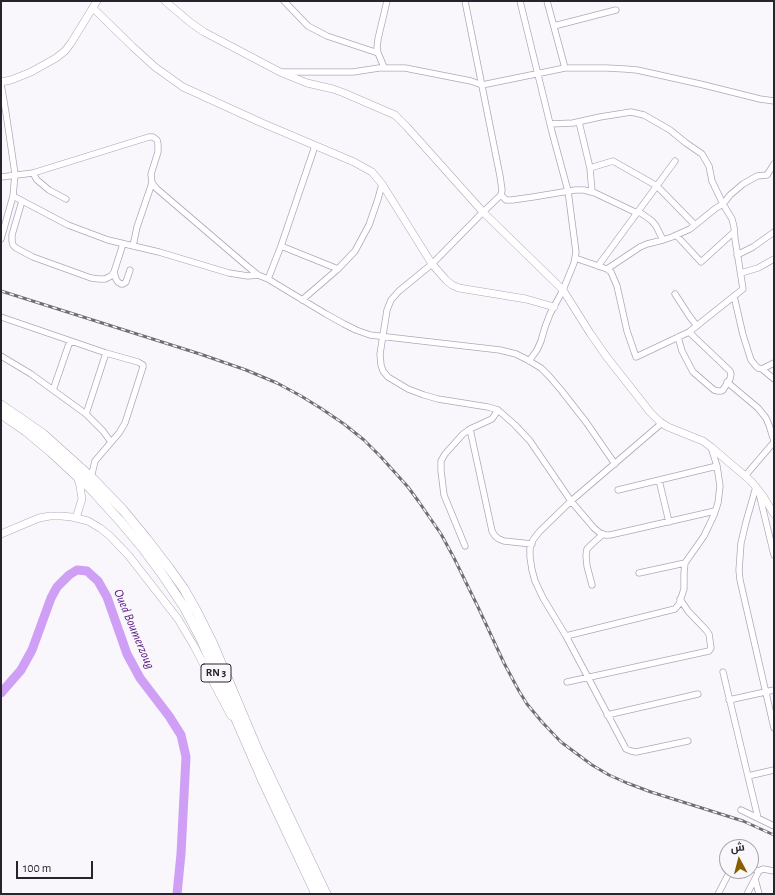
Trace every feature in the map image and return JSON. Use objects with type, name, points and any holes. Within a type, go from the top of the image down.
[{"type":"highway","name":"RN 3","points":[[1,405],[43,434],[92,478],[123,510],[170,568],[184,589],[213,644],[258,751],[326,894]]},
{"type":"highway","name":"RN 3","points":[[1,414],[26,431],[90,488],[120,521],[162,574],[184,606],[201,639],[255,762],[316,894]]},
{"type":"street","points":[[1,239],[13,196],[15,174],[1,83],[31,72],[56,58],[65,51],[97,1]]},
{"type":"street","points":[[165,1],[204,32],[280,72],[308,84],[333,89],[344,93],[394,115],[406,126],[483,212],[564,290],[606,356],[650,412],[668,427],[704,441],[758,489],[774,514]]},
{"type":"street","points":[[284,1],[308,26],[327,36],[378,53]]},
{"type":"street","points":[[384,67],[378,53],[378,39],[387,1]]},
{"type":"street","points":[[465,1],[500,176],[502,190],[501,195],[432,264],[399,291],[391,300],[387,310],[380,354],[383,371],[388,377],[408,389],[424,395],[498,410],[530,441],[571,501],[600,533],[610,535],[715,511]]},
{"type":"street","points":[[520,1],[568,191],[576,252],[574,264],[564,290],[550,314],[541,341],[530,361]]},
{"type":"street","points":[[547,1],[565,68]]},
{"type":"street","points":[[93,8],[132,47],[155,67],[183,87],[354,162],[372,172],[382,184],[432,264],[452,285],[459,288],[526,299],[554,307]]},
{"type":"street","points":[[554,26],[616,10]]},
{"type":"street","points":[[280,72],[353,72],[384,67],[406,68],[471,81],[482,85],[565,68],[607,68],[637,70],[700,84],[760,100],[774,101]]},
{"type":"street","points":[[550,124],[573,123],[631,112],[644,115],[670,130],[702,154],[709,166],[712,181],[732,219],[743,289],[689,332],[636,357],[627,331],[617,286],[611,272],[607,269],[575,258]]},
{"type":"street","points":[[579,122],[590,168],[592,192]]},
{"type":"street","points":[[1,177],[15,174],[33,173],[153,137],[158,144],[158,152],[151,174],[152,183],[137,227],[133,246]]},
{"type":"street","points":[[268,279],[281,246],[315,146]]},
{"type":"street","points":[[590,168],[613,161],[657,186],[696,225]]},
{"type":"street","points":[[598,266],[674,162]]},
{"type":"street","points":[[607,269],[640,247],[677,236],[690,229],[723,204],[730,195],[744,184],[756,176],[767,175],[774,164]]},
{"type":"street","points":[[33,173],[37,180],[49,190],[66,199]]},
{"type":"street","points":[[152,183],[157,189],[258,275],[268,279],[356,330],[370,335],[383,337],[500,350],[516,354],[530,361],[541,368],[561,390],[586,422],[615,464]]},
{"type":"street","points":[[302,300],[338,269],[355,251],[369,225],[382,184]]},
{"type":"street","points":[[501,195],[506,200],[512,200],[575,190],[592,192],[638,212],[652,221],[663,240]]},
{"type":"street","points":[[13,196],[68,225],[108,240],[160,252],[229,273],[248,276],[258,275]]},
{"type":"street","points":[[22,201],[12,235],[12,241],[16,248],[33,257],[99,280],[111,276],[114,272],[123,244]]},
{"type":"street","points":[[677,236],[701,262],[734,232]]},
{"type":"street","points":[[737,255],[753,247],[774,232]]},
{"type":"street","points":[[281,246],[338,269]]},
{"type":"street","points":[[741,273],[758,268],[774,259]]},
{"type":"street","points":[[114,272],[116,280],[123,284],[126,282],[130,270]]},
{"type":"street","points":[[675,294],[697,326]]},
{"type":"street","points":[[734,296],[743,335],[751,360],[758,368],[762,369],[774,379]]},
{"type":"street","points":[[1,318],[106,353],[138,362],[143,365],[123,428],[95,461],[92,478]]},
{"type":"street","points":[[678,337],[682,351],[693,372],[714,390],[723,390],[730,379],[730,371],[689,332]]},
{"type":"street","points":[[53,390],[70,341]]},
{"type":"street","points":[[86,414],[106,353]]},
{"type":"street","points":[[1,356],[31,374],[86,414],[103,431],[111,442]]},
{"type":"street","points":[[762,369],[774,363]]},
{"type":"street","points":[[727,382],[758,408],[766,418],[774,442],[745,476]]},
{"type":"street","points":[[465,546],[444,495],[441,461],[444,454],[463,434],[492,418],[498,410]]},
{"type":"street","points":[[662,423],[571,501],[539,532],[533,540],[530,548],[530,557],[534,581],[566,636],[626,749],[636,752],[688,741]]},
{"type":"street","points":[[470,429],[492,531],[495,536],[504,541],[532,544]]},
{"type":"street","points":[[566,636],[675,609],[679,604],[684,589],[685,563],[704,536],[718,502],[720,486],[717,466],[711,447]]},
{"type":"street","points":[[618,490],[717,466]]},
{"type":"street","points":[[76,518],[82,499],[77,476]]},
{"type":"street","points":[[659,480],[670,522]]},
{"type":"street","points":[[758,489],[774,555]]},
{"type":"street","points":[[758,489],[746,522],[741,543],[739,570],[774,728]]},
{"type":"street","points":[[1,534],[39,518],[61,516],[88,521],[110,536],[129,556],[178,619],[194,646],[255,762]]},
{"type":"street","points":[[592,585],[587,566],[587,549],[603,534]]},
{"type":"street","points":[[640,574],[685,563]]},
{"type":"street","points":[[567,682],[709,651],[711,648],[709,634],[688,611],[680,599]]},
{"type":"street","points":[[723,672],[758,818]]},
{"type":"street","points":[[729,700],[774,690]]},
{"type":"street","points":[[608,715],[698,694]]},
{"type":"street","points":[[748,776],[774,770]]},
{"type":"street","points":[[741,810],[774,826]]},
{"type":"street","points":[[759,871],[763,869],[774,871]]},
{"type":"street","points":[[718,894],[726,879]]},
{"type":"street","points":[[747,894],[755,879]]},
{"type":"street","points":[[755,879],[759,894]]},
{"type":"waterway","name":"Oued Boumerzoug","points":[[1,693],[21,670],[32,650],[51,598],[57,587],[69,575],[77,570],[87,571],[98,581],[107,597],[127,654],[140,678],[169,716],[181,735],[186,757],[181,854],[177,894]]},
{"type":"railway","points":[[1,291],[246,370],[277,383],[301,396],[344,424],[364,440],[408,487],[441,534],[519,691],[527,704],[561,742],[592,765],[627,783],[743,821],[774,835]]}]
